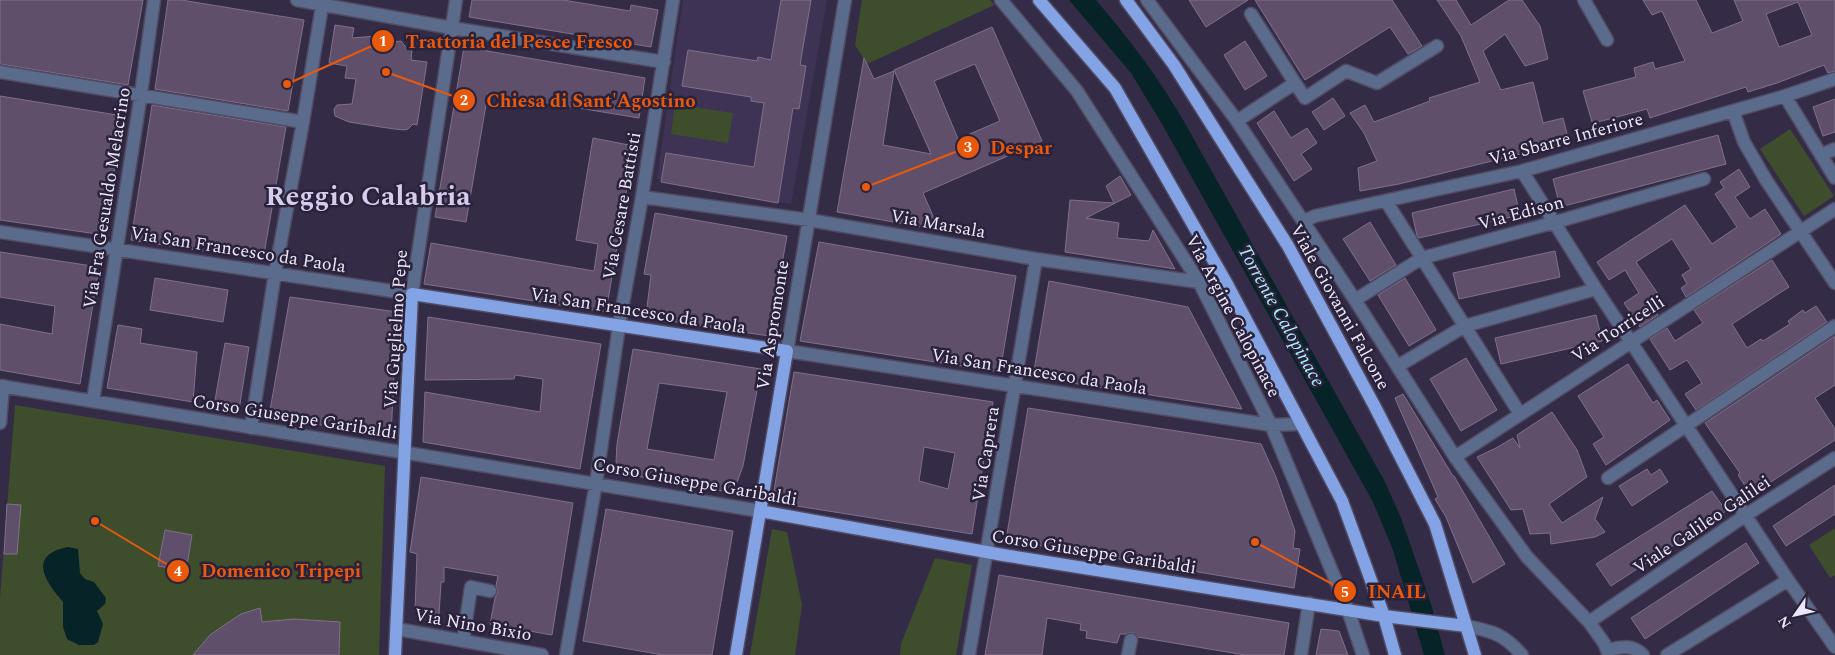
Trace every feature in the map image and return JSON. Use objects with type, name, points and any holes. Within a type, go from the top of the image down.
[{"type":"main road","points":[[1039,0],[1115,88],[1227,284],[1342,501],[1384,616],[1395,655]]},
{"type":"main road","name":"Viale Giovanni Falcone","points":[[1126,0],[1174,65],[1288,246],[1378,414],[1435,524],[1475,655]]},
{"type":"main road","name":"Via San Francesco da Paola","points":[[412,294],[787,351]]},
{"type":"main road","name":"Via Guglielmo Pepe","points":[[395,655],[412,294]]},
{"type":"main road","name":"Via Aspromonte","points":[[736,655],[787,351]]},
{"type":"main road","name":"Corso Giuseppe Garibaldi","points":[[760,511],[987,553],[1384,616],[1466,626]]},
{"type":"street","name":"Via Fra Gesualdo Melacrino","points":[[93,401],[154,0]]},
{"type":"street","points":[[297,0],[322,2],[452,28],[664,62]]},
{"type":"street","name":"Via Guglielmo Pepe","points":[[412,294],[456,0]]},
{"type":"street","name":"Via Cesare Battisti","points":[[566,655],[596,483],[619,326],[642,197],[673,0]]},
{"type":"street","name":"Via Aspromonte","points":[[787,351],[845,0]]},
{"type":"street","name":"Via Argine Calopinace","points":[[1001,0],[1078,91],[1199,282],[1271,425],[1348,610],[1363,655]]},
{"type":"street","points":[[1584,0],[1607,40]]},
{"type":"street","points":[[1151,1],[1237,121],[1304,221],[1455,457],[1527,557],[1589,622],[1609,653],[1626,646],[1638,650],[1643,655]]},
{"type":"street","points":[[251,428],[275,273],[303,122],[322,2]]},
{"type":"street","points":[[1251,14],[1305,98],[1346,71],[1377,83],[1437,46]]},
{"type":"street","points":[[0,72],[303,122]]},
{"type":"street","name":"Via Sbarre Inferiore","points":[[1304,221],[1315,216],[1522,171],[1785,96],[1835,79]]},
{"type":"street","points":[[1237,121],[1295,83]]},
{"type":"street","points":[[1785,96],[1835,178]]},
{"type":"street","points":[[1733,111],[1744,142],[1766,180],[1835,283]]},
{"type":"street","points":[[1821,154],[1835,149]]},
{"type":"street","points":[[1522,171],[1556,222],[1596,289],[1788,580],[1835,647]]},
{"type":"street","name":"Via Edison","points":[[1355,300],[1422,258],[1704,179]]},
{"type":"street","name":"Via Marsala","points":[[642,197],[808,220],[1036,259],[1199,282],[1227,284]]},
{"type":"street","points":[[1386,201],[1520,414]]},
{"type":"street","name":"Via Torricelli","points":[[1455,457],[1835,208]]},
{"type":"street","name":"Via San Francesco da Paola","points":[[0,232],[412,294]]},
{"type":"street","name":"Via Caprera","points":[[969,655],[1036,259]]},
{"type":"street","points":[[1398,366],[1464,326],[1596,289]]},
{"type":"street","points":[[1608,478],[1835,326]]},
{"type":"street","name":"Via San Francesco da Paola","points":[[787,351],[1271,425],[1301,424]]},
{"type":"street","points":[[0,423],[1,386]]},
{"type":"street","name":"Corso Giuseppe Garibaldi","points":[[1,386],[760,511]]},
{"type":"street","name":"Viale Galileo Galilei","points":[[1589,622],[1746,515],[1835,458]]},
{"type":"street","points":[[1667,655],[1788,580]]},
{"type":"street","points":[[462,641],[471,587],[490,591]]},
{"type":"street","points":[[1301,655],[1309,603]]},
{"type":"street","points":[[1466,626],[1491,631],[1511,642],[1522,655]]},
{"type":"street","name":"Via Nino Bixio","points":[[397,629],[542,655]]},
{"type":"street","points":[[1128,655],[1130,640]]},
{"type":"shaded area","points":[[683,0],[827,0],[791,204],[657,179]]},
{"type":"green space","points":[[862,0],[990,0],[994,5],[867,64],[855,45]]},
{"type":"green space","points":[[675,104],[733,113],[728,143],[671,134]]},
{"type":"green space","points":[[1790,129],[1834,196],[1804,216],[1760,149]]},
{"type":"green space","points":[[15,405],[385,466],[379,655],[0,655],[0,598]]},
{"type":"green space","points":[[1835,528],[1835,575],[1830,578],[1809,545]]},
{"type":"green space","points":[[772,529],[787,532],[802,605],[795,655],[750,655]]},
{"type":"green space","points":[[935,558],[972,565],[956,655],[900,655],[901,644]]},
{"type":"water","name":"Torrente Calopinace","points":[[1069,0],[1096,0],[1144,60],[1186,125],[1385,482],[1401,518],[1431,604],[1445,655],[1424,655],[1393,550],[1373,502],[1162,124],[1131,73]]},
{"type":"water","points":[[68,547],[78,549],[80,573],[85,579],[94,582],[106,598],[105,604],[97,611],[103,624],[98,642],[94,645],[79,645],[67,639],[63,627],[63,602],[49,584],[43,570],[43,563],[46,557],[55,551]]},
{"type":"building","points":[[0,0],[143,0],[128,85],[0,64]]},
{"type":"building","points":[[168,0],[181,0],[304,20],[288,111],[155,89]]},
{"type":"building","points":[[472,0],[563,0],[630,11],[631,5],[658,10],[651,47],[469,17]]},
{"type":"building","points":[[781,0],[811,0],[800,65],[806,66],[799,109],[793,108],[778,203],[661,182],[666,153],[754,167],[764,103],[751,101],[751,97],[682,86],[688,50],[757,61],[758,57],[771,60]]},
{"type":"building","points":[[1189,0],[1248,0],[1206,27]]},
{"type":"building","points":[[1255,0],[1392,0],[1422,46],[1408,54],[1390,27],[1305,80]]},
{"type":"building","points":[[1437,0],[1456,0],[1471,25],[1509,0],[1522,0],[1540,26],[1548,59],[1525,66],[1505,34],[1483,51],[1501,90],[1533,82],[1543,123],[1563,118],[1569,142],[1399,184],[1360,191],[1358,168],[1377,161],[1364,133],[1350,113],[1365,105],[1374,122],[1430,101],[1429,98],[1480,82],[1461,36]]},
{"type":"building","points":[[1643,0],[1696,0],[1712,33],[1743,21],[1734,0],[1835,0],[1835,71],[1828,73],[1824,65],[1748,92],[1746,87],[1650,118],[1647,109],[1592,122],[1583,91],[1636,77],[1634,68],[1653,62],[1655,69],[1685,61],[1662,11],[1652,15]],"holes":[[[1798,2],[1812,35],[1779,47],[1766,14]]]},
{"type":"building","points":[[335,25],[354,28],[352,38],[387,35],[395,42],[401,41],[408,50],[412,50],[411,60],[427,62],[417,125],[413,124],[405,130],[394,129],[349,122],[335,116],[334,109],[337,105],[352,104],[356,79],[345,78],[347,66],[329,63]]},
{"type":"building","points":[[992,27],[1042,141],[923,193],[939,230],[837,212],[864,58],[874,79],[894,71],[883,145],[931,154],[894,70]],"holes":[[[975,64],[1000,121],[958,139],[934,81]]]},
{"type":"building","points":[[1245,41],[1267,76],[1245,90],[1224,55]]},
{"type":"building","points":[[464,47],[645,78],[639,118],[488,93],[466,222],[435,217]]},
{"type":"building","points":[[0,96],[123,116],[104,235],[0,220]]},
{"type":"building","points":[[1333,98],[1345,116],[1324,130],[1312,112]]},
{"type":"building","points":[[1835,99],[1835,132],[1823,136],[1813,107]]},
{"type":"building","points":[[152,105],[286,127],[263,260],[131,240]]},
{"type":"building","points":[[1274,111],[1291,138],[1307,128],[1317,143],[1301,154],[1312,169],[1294,181],[1257,123]]},
{"type":"building","points":[[1718,135],[1726,164],[1560,207],[1553,179]]},
{"type":"building","points":[[593,138],[634,146],[606,312],[424,284],[431,243],[594,271],[598,244],[576,240]]},
{"type":"building","points":[[1739,169],[1750,187],[1735,197],[1750,219],[1765,209],[1781,234],[1686,297],[1681,288],[1687,284],[1682,275],[1691,269],[1672,239],[1636,262],[1665,304],[1655,310],[1658,315],[1640,327],[1624,303],[1639,293],[1625,270],[1609,280],[1597,262],[1685,205],[1712,244],[1737,227],[1715,194],[1724,188],[1720,182]]},
{"type":"building","points":[[1120,176],[1131,195],[1086,218],[1119,223],[1117,238],[1149,241],[1153,230],[1175,269],[1065,252],[1070,200],[1114,203],[1106,186]]},
{"type":"building","points":[[1514,189],[1520,215],[1419,238],[1417,236],[1412,213]]},
{"type":"building","points":[[655,213],[787,236],[769,336],[657,319],[657,316],[646,315],[651,275],[644,274]]},
{"type":"building","points":[[1370,222],[1396,265],[1370,281],[1343,239]]},
{"type":"building","points":[[819,242],[1016,276],[1000,372],[800,341]]},
{"type":"building","points":[[1555,251],[1560,277],[1459,299],[1453,273]]},
{"type":"building","points":[[0,252],[99,267],[80,384],[0,370],[0,324],[52,334],[55,306],[0,297]]},
{"type":"building","points":[[1772,260],[1789,287],[1732,324],[1747,348],[1761,339],[1763,341],[1790,324],[1788,321],[1803,310],[1805,313],[1816,306],[1827,322],[1696,410],[1685,394],[1702,383],[1687,360],[1670,370],[1650,339],[1667,328],[1675,341],[1703,323],[1694,310]]},
{"type":"building","points":[[155,278],[228,290],[223,322],[150,310]]},
{"type":"building","points":[[1405,278],[1436,330],[1409,346],[1378,295]]},
{"type":"building","points":[[1049,281],[1188,307],[1242,409],[1033,377]]},
{"type":"building","points":[[290,297],[397,312],[391,437],[269,416]]},
{"type":"building","points":[[1596,315],[1602,341],[1501,364],[1495,338]]},
{"type":"building","points":[[428,317],[601,344],[580,469],[423,442],[425,392],[540,412],[543,379],[515,375],[514,379],[425,380]]},
{"type":"building","points":[[118,325],[142,329],[140,343],[197,352],[193,402],[107,388]]},
{"type":"building","points":[[1835,336],[1835,385],[1815,398],[1835,429],[1835,440],[1751,495],[1738,475],[1740,473],[1705,423]]},
{"type":"building","points":[[225,343],[249,347],[239,410],[214,406]]},
{"type":"building","points":[[633,349],[761,369],[743,466],[736,485],[728,492],[630,475],[623,472],[616,462],[617,444]],"holes":[[[659,383],[727,392],[714,460],[647,449]]]},
{"type":"building","points":[[1466,358],[1497,410],[1461,431],[1430,379]]},
{"type":"building","points":[[1628,364],[1653,403],[1657,400],[1670,420],[1606,465],[1593,444],[1604,437],[1578,396]]},
{"type":"building","points":[[794,372],[993,402],[972,534],[772,502]],"holes":[[[924,447],[955,453],[948,489],[919,481]]]},
{"type":"building","points":[[1403,394],[1454,476],[1505,564],[1473,583],[1446,517],[1435,499],[1438,497],[1395,398]]},
{"type":"building","points":[[1028,408],[1261,444],[1276,477],[1295,531],[1293,548],[1300,549],[1294,588],[1006,540]]},
{"type":"building","points":[[1552,412],[1577,450],[1587,477],[1549,504],[1562,523],[1603,497],[1595,519],[1605,532],[1595,537],[1551,544],[1550,533],[1530,534],[1523,509],[1511,510],[1477,457],[1513,438],[1520,448],[1517,435]]},
{"type":"building","points":[[1647,469],[1651,475],[1660,469],[1668,482],[1632,506],[1619,486]]},
{"type":"building","points":[[421,477],[573,503],[552,635],[490,624],[498,592],[496,586],[498,576],[444,567],[444,582],[441,582],[439,615],[415,611],[417,554],[410,552]]},
{"type":"building","points":[[1835,485],[1835,514],[1786,546],[1773,526]]},
{"type":"building","points":[[1712,491],[1726,511],[1611,586],[1596,564]]},
{"type":"building","points":[[7,504],[21,505],[17,554],[4,554]]},
{"type":"building","points":[[606,509],[733,531],[712,655],[663,655],[583,641]]},
{"type":"building","points":[[165,530],[192,535],[186,571],[158,566]]},
{"type":"building","points":[[1746,543],[1759,563],[1645,639],[1631,618]]},
{"type":"building","points":[[999,575],[1289,623],[1284,655],[1245,655],[1138,637],[1132,632],[1120,634],[1117,643],[1086,638],[1087,631],[1080,630],[1081,624],[1047,618],[1042,655],[985,655]]},
{"type":"building","points":[[260,608],[262,622],[294,619],[340,622],[339,655],[193,655],[210,635],[241,614]]},
{"type":"building","points":[[1321,629],[1339,631],[1348,655],[1316,655]]},
{"type":"place","name":"Chiesa di Sant'Agostino","points":[[386,72]]},
{"type":"place","name":"Trattoria del Pesce Fresco","points":[[287,84]]},
{"type":"place","name":"Despar","points":[[866,187]]},
{"type":"place","name":"Domenico Tripepi","points":[[95,521]]},
{"type":"place","name":"INAIL","points":[[1255,542]]},
{"type":"district","name":"Reggio Calabria","points":[[368,196]]}]
